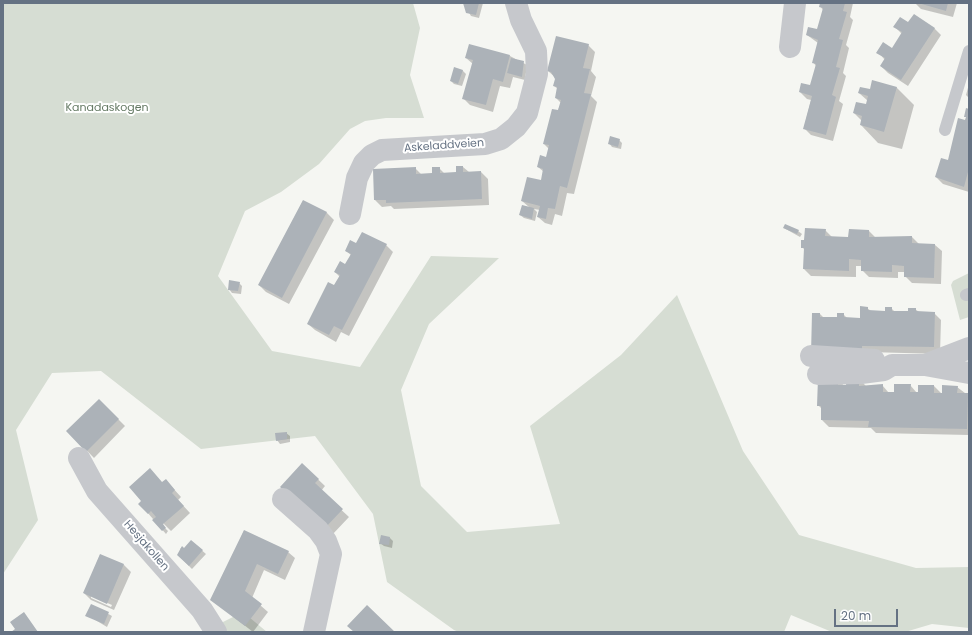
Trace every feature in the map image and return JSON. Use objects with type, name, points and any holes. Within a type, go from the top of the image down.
[{"type":"street","name":"Askeladdveien","points":[[350,214],[357,178],[364,163],[372,155],[382,150],[485,144],[501,139],[516,127],[527,113],[537,74],[536,51],[520,20],[516,3]]},
{"type":"street","points":[[790,47],[795,3]]},
{"type":"street","points":[[925,365],[969,348]]},
{"type":"street","points":[[814,365],[885,361],[892,366],[925,365],[969,373]]},
{"type":"street","name":"Hesjakollen","points":[[79,458],[97,491],[202,610],[216,632]]},
{"type":"street","points":[[283,498],[318,530],[326,541],[331,554],[314,632]]},
{"type":"lane","points":[[945,130],[969,51]]},
{"type":"green space","name":"Kanadaskogen","points":[[3,3],[413,3],[420,28],[410,75],[424,118],[386,118],[365,121],[350,129],[319,164],[281,192],[245,211],[218,276],[272,351],[360,367],[431,256],[499,258],[429,324],[401,390],[421,486],[467,532],[560,524],[530,426],[621,355],[677,295],[743,451],[799,535],[916,568],[969,567],[969,628],[932,624],[905,632],[832,632],[791,615],[784,632],[459,632],[454,630],[387,582],[373,514],[315,436],[201,449],[101,371],[52,373],[16,430],[38,520],[3,574]]},
{"type":"green space","points":[[969,273],[969,317],[960,320],[951,285],[953,281]]},
{"type":"green space","points":[[243,612],[267,632],[203,632]]},
{"type":"building","points":[[463,3],[479,3],[476,15],[466,13]]},
{"type":"building","points":[[820,3],[845,3],[843,11],[847,12],[839,39],[843,40],[836,67],[840,68],[832,95],[836,97],[826,135],[803,129],[812,96],[799,92],[801,83],[810,85],[816,64],[812,63],[818,40],[806,35],[808,27],[817,29],[823,8],[819,7]]},
{"type":"building","points":[[918,3],[948,3],[946,11]]},
{"type":"building","points":[[914,14],[935,28],[901,80],[880,66],[885,58],[876,53],[883,42],[892,48],[902,32],[893,27],[900,17],[908,22]]},
{"type":"building","points":[[556,36],[589,44],[583,68],[590,69],[584,93],[591,94],[567,188],[560,186],[555,209],[548,208],[546,219],[537,217],[540,206],[521,201],[527,177],[541,180],[543,169],[537,167],[540,155],[546,157],[549,145],[543,144],[552,109],[558,110],[561,100],[555,98],[557,87],[553,86],[555,79],[551,72],[547,71]]},
{"type":"building","points":[[469,44],[510,55],[503,82],[493,79],[486,105],[462,99],[473,60],[465,58]]},
{"type":"building","points":[[511,58],[524,61],[522,77],[507,73]]},
{"type":"building","points":[[454,67],[463,70],[458,84],[450,81]]},
{"type":"building","points":[[872,80],[897,87],[884,132],[860,125],[862,116],[853,113],[856,102],[866,104],[868,96],[858,93],[860,87],[870,89]]},
{"type":"building","points":[[966,108],[969,109],[969,173],[968,172],[964,187],[935,177],[941,158],[948,160],[958,118],[965,120],[966,117],[964,117]]},
{"type":"building","points":[[610,136],[620,139],[618,147],[608,144]]},
{"type":"building","points":[[456,166],[463,166],[463,172],[481,171],[482,199],[386,203],[386,200],[374,200],[373,169],[416,167],[416,174],[432,173],[432,167],[440,167],[440,173],[456,172]]},
{"type":"building","points":[[303,200],[327,212],[282,298],[258,285]]},
{"type":"building","points":[[522,205],[534,208],[532,219],[519,215]]},
{"type":"building","points":[[785,224],[799,230],[797,234],[783,228]]},
{"type":"building","points":[[805,228],[826,229],[825,236],[848,237],[849,229],[869,230],[869,237],[912,236],[912,243],[935,244],[934,278],[904,277],[904,266],[892,265],[892,272],[861,271],[861,260],[849,259],[849,271],[803,269],[804,248],[801,248],[801,240],[804,240]]},
{"type":"building","points":[[362,232],[387,244],[342,330],[334,326],[329,335],[307,324],[328,282],[334,285],[340,275],[334,272],[340,261],[345,264],[351,254],[345,251],[350,240],[356,243]]},
{"type":"building","points":[[229,280],[240,282],[238,291],[228,290]]},
{"type":"building","points":[[860,306],[868,307],[868,310],[885,311],[885,307],[892,307],[892,311],[908,311],[908,308],[916,308],[916,311],[935,312],[934,347],[862,346],[862,353],[811,354],[812,313],[820,313],[820,317],[837,317],[837,313],[844,313],[844,317],[860,318]]},
{"type":"building","points":[[838,377],[838,385],[846,385],[847,378],[859,378],[859,386],[883,384],[883,392],[894,392],[894,384],[911,384],[910,392],[918,392],[918,385],[934,385],[934,393],[942,393],[942,385],[958,386],[957,393],[968,393],[967,429],[868,427],[869,421],[821,420],[821,406],[817,406],[818,378]]},
{"type":"building","points":[[99,399],[119,419],[86,452],[66,431]]},
{"type":"building","points":[[287,432],[287,439],[276,441],[275,433]]},
{"type":"building","points":[[302,463],[319,479],[315,483],[343,509],[325,528],[280,487]]},
{"type":"building","points":[[150,468],[162,482],[166,479],[175,490],[172,493],[184,506],[163,524],[166,528],[162,531],[152,520],[156,517],[151,511],[148,514],[138,504],[141,501],[129,487]]},
{"type":"building","points":[[244,530],[289,551],[278,574],[257,564],[245,591],[262,604],[245,626],[210,600]]},
{"type":"building","points":[[381,535],[390,537],[389,545],[379,544]]},
{"type":"building","points":[[191,540],[203,550],[189,566],[177,555],[182,546],[184,548]]},
{"type":"building","points":[[100,554],[124,564],[107,604],[83,593]]},
{"type":"building","points":[[91,604],[109,612],[104,624],[85,616]]},
{"type":"building","points":[[367,605],[395,632],[354,632],[347,626]]},
{"type":"building","points":[[24,612],[38,632],[11,632],[15,629],[10,622]]}]
